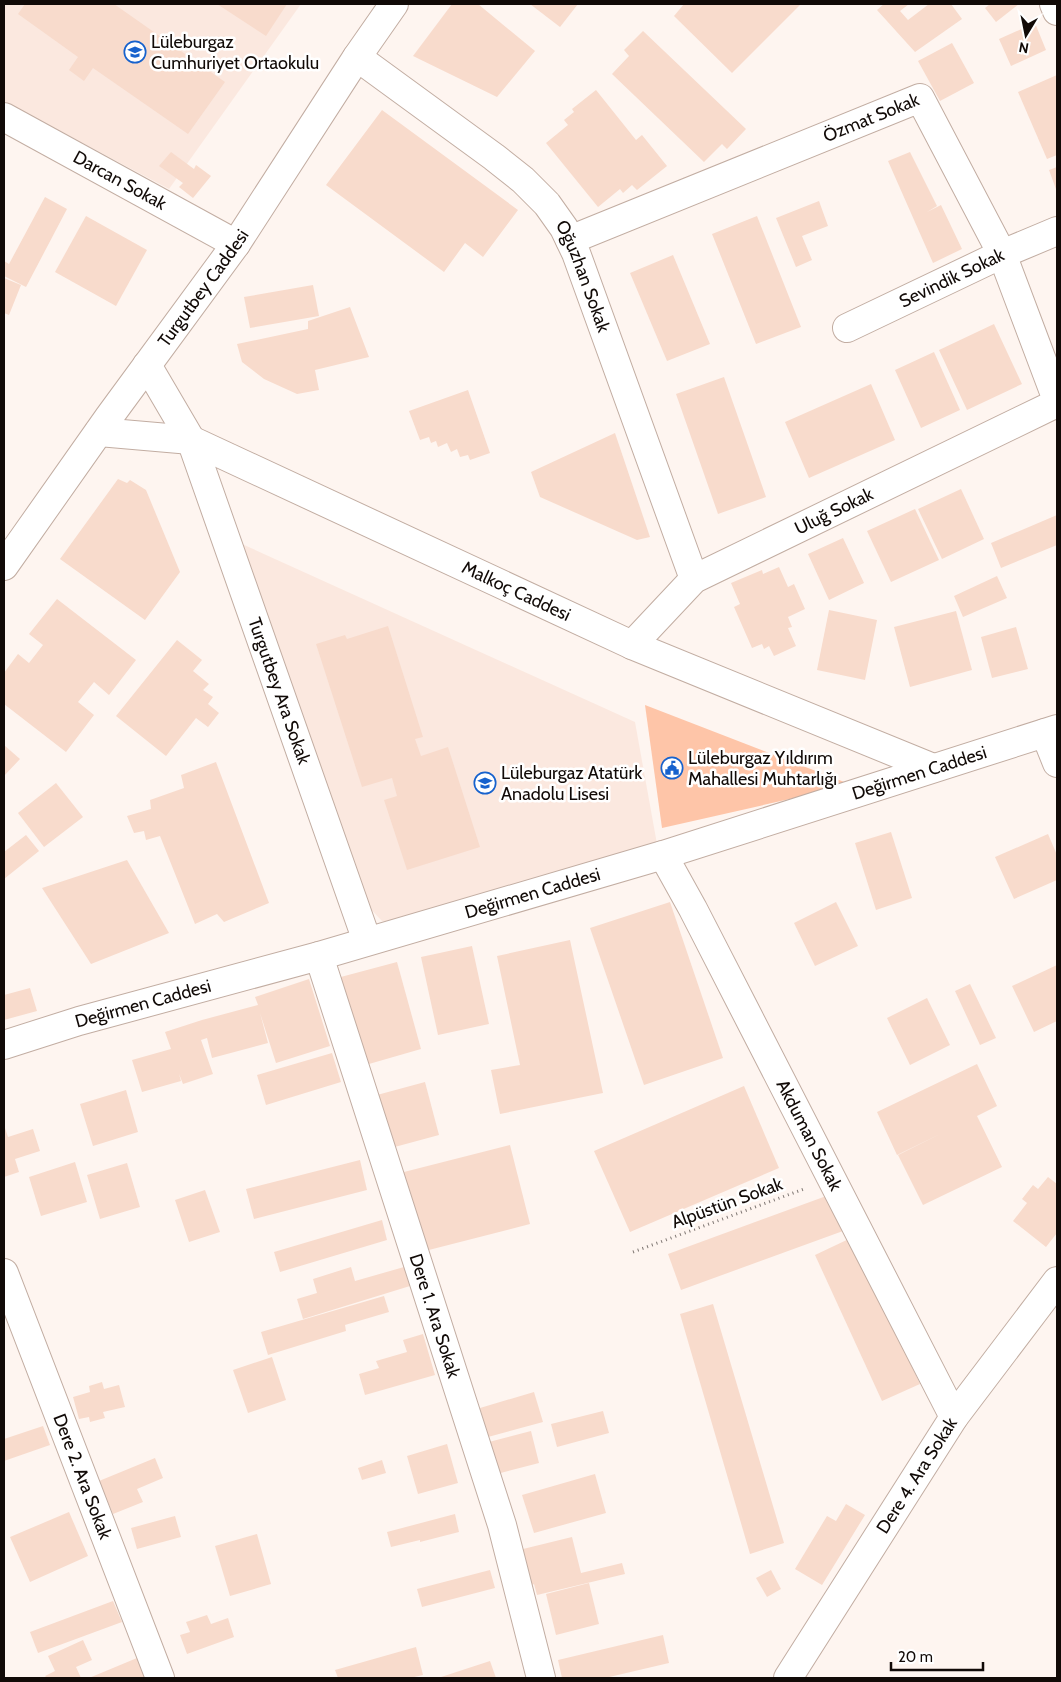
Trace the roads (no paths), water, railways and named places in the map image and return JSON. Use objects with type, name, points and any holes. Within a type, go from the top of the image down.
[{"type":"street","name":"Turgutbey Caddesi","points":[[4,566],[236,244],[357,57],[394,4]]},
{"type":"street","points":[[1054,4],[1057,11]]},
{"type":"street","name":"Oğuzhan Sokak","points":[[357,57],[524,180],[547,204],[564,228],[576,253],[694,579]]},
{"type":"street","name":"Özmat Sokak","points":[[570,240],[920,98],[1002,254],[1057,402]]},
{"type":"street","name":"Darcan Sokak","points":[[4,117],[236,244]]},
{"type":"street","name":"Sevindik Sokak","points":[[847,328],[1002,254],[1057,231]]},
{"type":"street","name":"Turgutbey Ara Sokak","points":[[147,365],[191,440],[367,941]]},
{"type":"street","name":"Uluğ Sokak","points":[[632,645],[694,579],[1057,402]]},
{"type":"street","name":"Malkoç Caddesi","points":[[99,432],[191,440],[632,645],[933,768]]},
{"type":"street","points":[[1051,731],[1057,763]]},
{"type":"street","name":"Değirmen Caddesi","points":[[4,1045],[79,1021],[319,956],[663,855],[1051,731]]},
{"type":"street","name":"Akduman Sokak","points":[[663,855],[693,909],[954,1417]]},
{"type":"street","name":"Dere 1. Ara Sokak","points":[[319,956],[502,1525],[541,1678]]},
{"type":"street","name":"Dere 2. Ara Sokak","points":[[4,1273],[160,1678]]},
{"type":"street","name":"Dere 4. Ara Sokak","points":[[788,1678],[954,1417],[1057,1280]]},
{"type":"place","name":"Lüleburgaz Cumhuriyet Ortaokulu","points":[[135,52]]},
{"type":"place","name":"Lüleburgaz Yıldırım Mahallesi Muhtarlığı","points":[[672,768]]},
{"type":"place","name":"Lüleburgaz Atatürk Anadolu Lisesi","points":[[485,783]]}]
